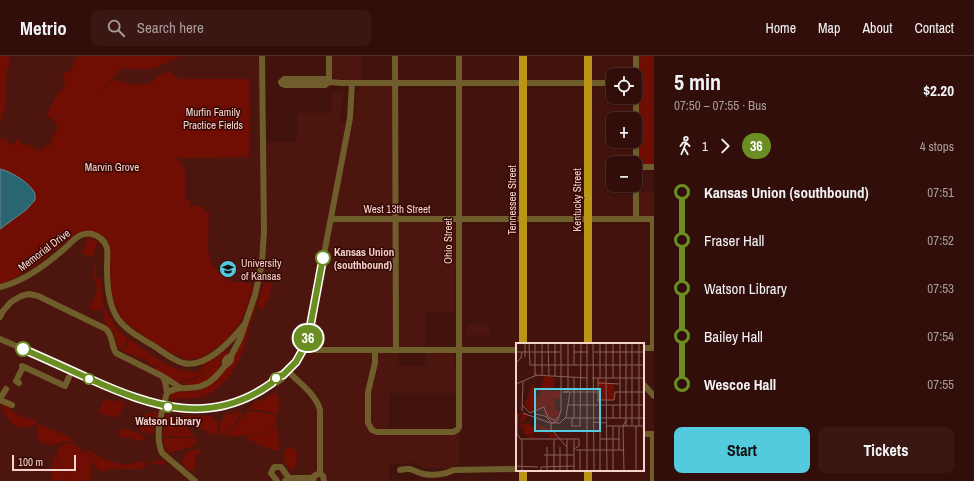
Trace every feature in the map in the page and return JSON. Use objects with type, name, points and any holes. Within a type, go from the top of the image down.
[{"type":"main road","name":"Tennessee Street","points":[[523,56],[523,343]]},
{"type":"main road","name":"Kentucky Street","points":[[588,56],[588,343]]},
{"type":"street","points":[[167,392],[174,388],[195,388],[206,384],[219,374],[225,365],[229,363],[240,339],[261,273],[263,249],[262,56]]},
{"type":"street","points":[[329,56],[329,82]]},
{"type":"street","points":[[395,56],[396,350]]},
{"type":"street","name":"Ohio Street","points":[[375,350],[375,363],[368,392],[368,423],[374,432],[453,432],[457,430],[459,427],[459,56]]},
{"type":"street","points":[[636,56],[636,68]]},
{"type":"street","points":[[329,82],[325,85],[285,85],[281,82],[284,79],[325,79],[329,82],[352,83],[606,83]]},
{"type":"street","points":[[0,339],[120,392],[164,406],[196,409],[222,406],[250,396],[272,383],[274,379],[283,375],[296,362],[305,346],[309,333],[350,118],[352,83]]},
{"type":"street","points":[[635,104],[636,156]]},
{"type":"street","points":[[642,167],[654,167]]},
{"type":"street","points":[[636,192],[636,219]]},
{"type":"street","name":"West 13th Street","points":[[331,219],[653,219]]},
{"type":"street","points":[[653,219],[653,348]]},
{"type":"street","name":"Memorial Drive","points":[[0,287],[21,280],[78,237],[85,234],[92,234],[101,238],[106,246],[111,303],[116,314],[126,328],[174,359],[188,364],[200,363],[225,345],[244,325]]},
{"type":"street","points":[[0,317],[6,307],[16,298],[25,294],[38,296],[104,327],[111,336],[113,348],[118,354],[162,376],[182,388]]},
{"type":"street","points":[[225,345],[232,354]]},
{"type":"street","points":[[305,346],[316,350],[516,350]]},
{"type":"street","points":[[288,370],[319,405],[320,473],[323,476],[324,481]]},
{"type":"street","points":[[21,374],[42,376],[65,386],[69,376]]},
{"type":"street","points":[[162,376],[165,381],[167,392],[159,430],[158,438],[160,448],[162,453],[195,481]]},
{"type":"street","points":[[644,385],[654,396]]},
{"type":"street","points":[[0,390],[6,389],[0,402],[12,405]]},
{"type":"street","points":[[653,481],[654,434]]},
{"type":"street","points":[[277,481],[271,472],[274,466],[281,467],[287,479],[313,479],[320,473]]},
{"type":"street","points":[[400,470],[414,469],[427,474],[447,473],[454,470],[516,469]]},
{"type":"shaded area","name":"University of Kansas","points":[[0,56],[260,56],[261,142],[297,142],[297,113],[332,113],[332,93],[344,93],[339,122],[352,123],[355,113],[358,89],[363,86],[393,86],[393,222],[453,222],[455,225],[455,312],[425,312],[425,347],[397,347],[397,366],[427,366],[427,352],[453,352],[455,357],[456,393],[389,393],[389,434],[459,433],[459,468],[423,468],[414,463],[389,464],[389,481],[0,481]]},
{"type":"shaded area","points":[[331,56],[361,56],[361,80],[339,79],[334,77],[332,72]]},
{"type":"shaded area","points":[[638,192],[654,192],[654,216],[642,216],[638,213]]},
{"type":"shaded area","points":[[467,325],[490,325],[490,335],[467,335]]},
{"type":"green space","points":[[0,56],[9,56],[9,67],[7,67],[5,108],[0,123]]},
{"type":"green space","name":"Marvin Grove","points":[[77,56],[182,56],[152,69],[121,69],[102,90],[114,79],[142,85],[151,82],[159,75],[170,71],[171,75],[176,75],[177,79],[249,79],[249,157],[177,158],[185,170],[185,200],[189,200],[190,206],[203,206],[203,212],[209,212],[208,250],[212,265],[220,274],[230,281],[249,283],[253,287],[243,317],[235,330],[216,348],[196,360],[194,357],[191,360],[175,355],[145,337],[123,319],[116,307],[111,286],[110,247],[106,238],[98,233],[88,231],[78,233],[32,268],[0,284],[0,138],[4,140],[7,138],[7,142],[13,145],[16,139],[24,145],[26,144],[41,151],[45,145],[49,147],[58,125],[54,123],[54,119],[46,116],[59,91],[62,91],[66,82],[62,80],[66,71],[70,72]]},
{"type":"green space","points":[[638,56],[654,56],[654,165],[642,165],[642,156],[639,156],[639,148],[642,148],[642,112],[639,112],[638,104],[642,104],[642,68],[638,68]]},
{"type":"green space","points":[[89,238],[98,242],[92,258],[81,253]]},
{"type":"green space","points":[[94,266],[96,266],[96,278],[100,278],[104,307],[100,310],[94,311],[90,308],[98,288],[94,277]]},
{"type":"green space","points":[[266,282],[272,285],[273,288],[270,290],[269,299],[265,301],[264,310],[257,307],[264,283]]},
{"type":"green space","points":[[259,287],[261,287],[243,352],[231,375],[213,392],[205,396],[199,398],[173,399],[170,401],[171,393],[202,389],[225,371],[240,345]]},
{"type":"green space","points":[[105,308],[116,328],[128,339],[124,346],[119,350],[113,332],[106,325],[102,310]]},
{"type":"green space","points":[[129,339],[163,362],[181,370],[191,372],[200,371],[200,367],[202,372],[199,376],[177,383],[154,368],[156,368],[156,365],[148,365],[149,362],[123,351],[122,349],[126,347]]},
{"type":"green space","points":[[224,350],[227,351],[227,354],[217,372],[207,380],[196,385],[179,384],[200,377],[203,372],[203,364],[220,356],[218,355]]},
{"type":"green space","points":[[275,393],[279,399],[278,416],[263,410],[248,410],[254,403]]},
{"type":"green space","points":[[105,399],[114,402],[117,400],[125,403],[117,417],[110,417],[98,412]]},
{"type":"green space","points":[[4,403],[11,407],[10,411],[34,421],[37,419],[35,423],[32,426],[22,428],[14,425],[10,422],[3,409],[1,404]]},
{"type":"green space","points":[[158,412],[153,434],[141,432],[135,416]]},
{"type":"green space","points":[[240,412],[242,414],[224,434],[220,435],[220,421],[221,422],[224,418],[223,415]]},
{"type":"green space","points":[[247,412],[262,412],[276,417],[276,426],[265,433],[245,436],[225,436],[225,435]]},
{"type":"green space","points":[[167,414],[182,421],[195,437],[163,436]]},
{"type":"green space","points":[[183,416],[213,416],[212,418],[217,421],[217,434],[214,435],[182,419]]},
{"type":"green space","points":[[38,424],[69,437],[74,442],[46,444],[42,442],[37,433]]},
{"type":"green space","points":[[277,427],[279,450],[266,447],[244,438],[263,434]]},
{"type":"green space","points":[[121,428],[141,434],[145,439],[141,441],[119,436]]},
{"type":"green space","points":[[164,438],[195,438],[195,445],[168,453],[164,445]]},
{"type":"green space","points":[[71,443],[75,444],[75,446],[84,453],[86,452],[90,458],[91,474],[89,481],[71,481],[56,454],[62,445]]},
{"type":"green space","points":[[292,447],[296,450],[297,458],[295,467],[292,471],[289,469],[285,461],[284,454],[285,450]]},
{"type":"green space","points":[[86,448],[104,459],[121,464],[129,465],[134,462],[149,463],[142,469],[107,469],[101,472],[93,464]]},
{"type":"green space","points":[[200,450],[201,453],[195,455],[195,470],[187,469],[182,462],[186,452]]},
{"type":"green space","points":[[54,456],[61,464],[70,481],[52,481],[51,473]]},
{"type":"green space","points":[[163,460],[167,465],[149,463]]},
{"type":"water","points":[[0,169],[9,172],[25,182],[33,190],[35,200],[26,210],[0,229]]},
{"type":"bus line","name":"36","points":[[23,349],[120,392],[157,404],[188,409],[204,409],[232,403],[269,386],[274,379],[283,375],[296,362],[305,346],[309,333],[323,258]]},
{"type":"place","name":"Kansas Union (southbound)","points":[[323,258]]},
{"type":"place","name":"University of Kansas","points":[[228,269]]},
{"type":"place","name":"Watson Library","points":[[168,407]]},
{"type":"park label","name":"Murfin Family Practice Fields","points":[[213,118]]}]
